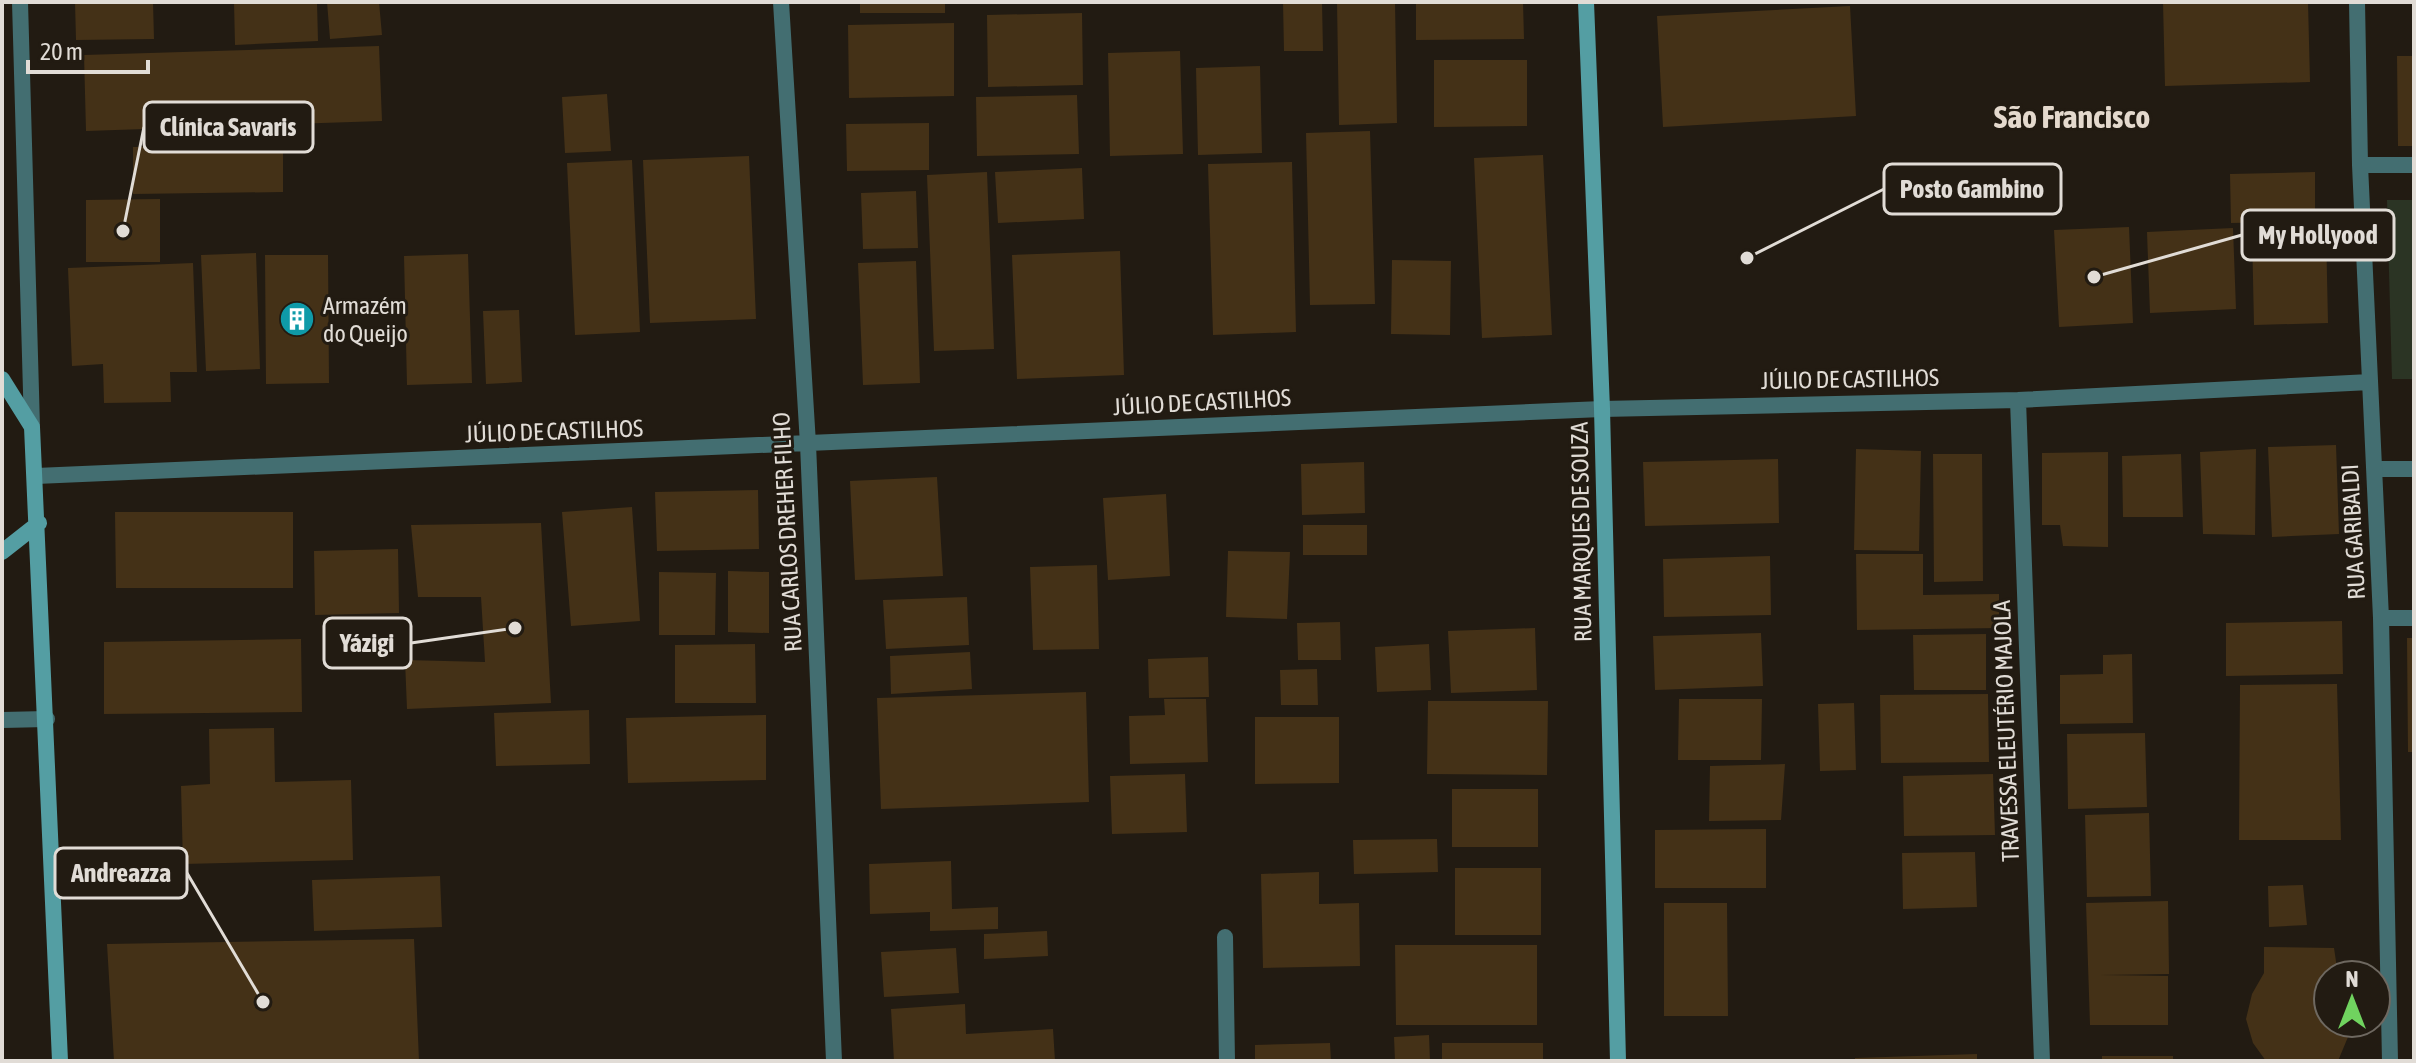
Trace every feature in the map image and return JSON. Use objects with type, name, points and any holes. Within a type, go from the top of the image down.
[{"type":"street","points":[[20,2],[32,427],[39,523],[60,1061]]},
{"type":"street","name":"RUA CARLOS DREHER FILHO","points":[[781,2],[808,444],[834,1061]]},
{"type":"street","name":"RUA MARQUES DE SOUZA","points":[[1586,2],[1602,409],[1618,1061]]},
{"type":"street","name":"RUA GARIBALDI","points":[[2357,2],[2360,165],[2381,618],[2390,1061]]},
{"type":"street","points":[[2360,165],[2414,165]]},
{"type":"street","points":[[2,379],[32,427]]},
{"type":"street","name":"JÚLIO DE CASTILHOS","points":[[36,476],[1602,409],[2018,400],[2370,382]]},
{"type":"street","name":"TRAVESSA ELEUTÉRIO MAJOLA","points":[[2018,400],[2042,1061]]},
{"type":"street","points":[[2375,469],[2414,469]]},
{"type":"street","points":[[2,552],[39,523]]},
{"type":"street","points":[[2381,618],[2414,618]]},
{"type":"street","points":[[2,720],[47,719]]},
{"type":"street","points":[[1225,937],[1227,1061]]},
{"type":"green space","points":[[2387,200],[2414,200],[2414,379],[2392,379]]},
{"type":"building","points":[[75,2],[153,2],[154,39],[76,40]]},
{"type":"building","points":[[234,2],[317,2],[318,41],[235,45]]},
{"type":"building","points":[[327,2],[379,2],[382,35],[330,39]]},
{"type":"building","points":[[860,2],[945,2],[945,13],[860,13]]},
{"type":"building","points":[[1283,2],[1322,2],[1323,51],[1284,51]]},
{"type":"building","points":[[1337,2],[1395,2],[1397,123],[1339,125]]},
{"type":"building","points":[[1416,2],[1523,2],[1524,39],[1416,40]]},
{"type":"building","points":[[2163,2],[2308,2],[2310,82],[2165,86]]},
{"type":"building","points":[[1850,6],[1856,116],[1663,127],[1657,16]]},
{"type":"building","points":[[1082,13],[1083,85],[988,87],[987,15]]},
{"type":"building","points":[[954,23],[954,96],[849,98],[848,25]]},
{"type":"building","points":[[379,46],[382,121],[86,131],[84,55]]},
{"type":"building","points":[[1180,51],[1183,154],[1110,156],[1108,53]]},
{"type":"building","points":[[2397,56],[2414,56],[2414,146],[2398,146]]},
{"type":"building","points":[[1434,60],[1527,60],[1527,126],[1434,127]]},
{"type":"building","points":[[1260,66],[1262,153],[1198,155],[1196,68]]},
{"type":"building","points":[[607,94],[611,151],[565,153],[562,97]]},
{"type":"building","points":[[1077,95],[1079,154],[977,156],[976,97]]},
{"type":"building","points":[[929,123],[929,170],[847,171],[846,124]]},
{"type":"building","points":[[1370,131],[1375,304],[1310,305],[1306,133]]},
{"type":"building","points":[[283,145],[283,192],[133,194],[133,147]]},
{"type":"building","points":[[1543,155],[1552,335],[1482,338],[1474,158]]},
{"type":"building","points":[[749,156],[756,319],[650,323],[643,160]]},
{"type":"building","points":[[632,160],[640,332],[575,335],[567,163]]},
{"type":"building","points":[[1292,162],[1296,332],[1213,335],[1208,164]]},
{"type":"building","points":[[1082,168],[1084,219],[998,223],[995,172]]},
{"type":"building","points":[[987,172],[994,349],[934,351],[927,175]]},
{"type":"building","points":[[2315,172],[2315,221],[2231,223],[2230,174]]},
{"type":"building","points":[[916,191],[918,248],[863,249],[861,193]]},
{"type":"building","points":[[160,199],[160,262],[86,262],[86,200]]},
{"type":"building","points":[[2129,227],[2133,323],[2059,327],[2054,230]]},
{"type":"building","points":[[2233,228],[2236,309],[2150,313],[2147,232]]},
{"type":"building","points":[[2326,229],[2328,323],[2254,325],[2252,231]]},
{"type":"building","points":[[1120,251],[1124,375],[1017,379],[1012,255]]},
{"type":"building","points":[[256,253],[260,369],[206,371],[201,255]]},
{"type":"building","points":[[468,254],[472,383],[407,385],[404,256]]},
{"type":"building","name":"Armazém do Queijo","points":[[265,255],[328,255],[329,383],[266,384]]},
{"type":"building","points":[[1392,260],[1451,261],[1450,335],[1391,334]]},
{"type":"building","points":[[916,261],[920,383],[863,385],[858,263]]},
{"type":"building","points":[[193,263],[197,372],[170,372],[171,402],[104,403],[103,364],[72,366],[68,268]]},
{"type":"building","points":[[519,310],[522,382],[486,384],[483,311]]},
{"type":"building","points":[[2336,445],[2339,534],[2272,537],[2268,447]]},
{"type":"building","points":[[1856,449],[1921,451],[1919,551],[1854,550]]},
{"type":"building","points":[[2256,449],[2255,535],[2203,534],[2200,452]]},
{"type":"building","points":[[2108,452],[2108,547],[2063,546],[2060,525],[2042,525],[2042,453]]},
{"type":"building","points":[[1933,454],[1982,454],[1983,581],[1934,582]]},
{"type":"building","points":[[2181,454],[2183,517],[2123,517],[2122,456]]},
{"type":"building","points":[[1778,459],[1779,523],[1645,526],[1643,462]]},
{"type":"building","points":[[1364,462],[1365,513],[1302,515],[1301,464]]},
{"type":"building","points":[[937,477],[943,576],[855,580],[850,481]]},
{"type":"building","points":[[758,490],[759,549],[657,551],[655,492]]},
{"type":"building","points":[[1166,494],[1170,576],[1108,580],[1103,498]]},
{"type":"building","points":[[632,507],[640,621],[571,626],[562,512]]},
{"type":"building","points":[[115,512],[293,512],[293,588],[116,588]]},
{"type":"building","points":[[541,523],[551,703],[407,709],[405,660],[485,662],[481,597],[418,597],[411,525]]},
{"type":"building","points":[[1303,525],[1367,525],[1367,555],[1303,555]]},
{"type":"building","points":[[398,549],[399,613],[315,615],[314,551]]},
{"type":"building","points":[[1228,551],[1290,552],[1287,619],[1226,617]]},
{"type":"building","points":[[1856,554],[1923,554],[1923,595],[1999,594],[1999,628],[1857,630]]},
{"type":"building","points":[[1770,556],[1771,615],[1664,617],[1663,559]]},
{"type":"building","points":[[1097,565],[1099,649],[1033,650],[1030,567]]},
{"type":"building","points":[[728,571],[769,572],[769,633],[728,632]]},
{"type":"building","points":[[659,572],[716,573],[715,635],[659,635]]},
{"type":"building","points":[[967,597],[969,645],[886,649],[883,600]]},
{"type":"building","points":[[2342,621],[2343,674],[2226,676],[2226,623]]},
{"type":"building","points":[[1340,622],[1341,660],[1298,660],[1297,623]]},
{"type":"building","points":[[1535,628],[1537,690],[1451,693],[1448,631]]},
{"type":"building","points":[[1761,633],[1763,686],[1655,690],[1653,636]]},
{"type":"building","points":[[1986,634],[1986,690],[1914,690],[1913,635]]},
{"type":"building","points":[[2407,638],[2414,638],[2414,752],[2408,752]]},
{"type":"building","points":[[301,639],[302,712],[104,714],[104,642]]},
{"type":"building","points":[[755,644],[756,703],[675,703],[675,645]]},
{"type":"building","points":[[1429,644],[1431,690],[1377,692],[1375,647]]},
{"type":"building","points":[[970,652],[972,689],[891,694],[890,656]]},
{"type":"building","points":[[2132,654],[2133,723],[2060,724],[2060,675],[2103,674],[2103,655]]},
{"type":"building","points":[[1208,657],[1209,697],[1149,698],[1148,659]]},
{"type":"building","points":[[1317,669],[1318,705],[1281,705],[1280,670]]},
{"type":"building","points":[[2337,684],[2341,840],[2239,840],[2240,685]]},
{"type":"building","points":[[1086,692],[1089,802],[881,809],[877,698]]},
{"type":"building","points":[[1988,694],[1989,762],[1881,763],[1880,695]]},
{"type":"building","points":[[1164,699],[1206,699],[1208,762],[1130,764],[1129,716],[1165,715]]},
{"type":"building","points":[[1679,699],[1762,699],[1761,760],[1678,760]]},
{"type":"building","points":[[1428,701],[1548,701],[1547,775],[1427,774]]},
{"type":"building","points":[[1854,703],[1856,770],[1820,771],[1818,704]]},
{"type":"building","points":[[589,710],[590,764],[496,766],[494,713]]},
{"type":"building","points":[[766,715],[766,780],[628,783],[626,718]]},
{"type":"building","points":[[1255,717],[1339,717],[1339,783],[1255,784]]},
{"type":"building","points":[[274,728],[275,782],[351,780],[353,860],[183,864],[181,786],[210,784],[209,729]]},
{"type":"building","points":[[2145,733],[2147,807],[2068,809],[2067,734]]},
{"type":"building","points":[[1785,764],[1781,820],[1709,821],[1710,766]]},
{"type":"building","points":[[1185,774],[1187,832],[1112,834],[1110,776]]},
{"type":"building","points":[[1993,774],[1995,835],[1904,836],[1903,776]]},
{"type":"building","points":[[1452,789],[1538,789],[1538,847],[1452,847]]},
{"type":"building","points":[[2149,813],[2151,896],[2087,897],[2085,815]]},
{"type":"building","points":[[1766,829],[1766,888],[1655,888],[1655,830]]},
{"type":"building","points":[[1437,839],[1438,872],[1354,874],[1353,840]]},
{"type":"building","points":[[1975,852],[1977,907],[1903,909],[1902,853]]},
{"type":"building","points":[[951,861],[952,909],[998,907],[998,929],[930,931],[930,912],[870,914],[869,864]]},
{"type":"building","points":[[1455,868],[1541,868],[1541,935],[1455,935]]},
{"type":"building","points":[[1319,872],[1319,904],[1359,903],[1360,966],[1263,968],[1261,874]]},
{"type":"building","points":[[440,876],[442,927],[314,931],[312,880]]},
{"type":"building","points":[[2303,885],[2307,925],[2269,927],[2268,886]]},
{"type":"building","points":[[2168,901],[2169,974],[2101,975],[2168,976],[2168,1025],[2090,1025],[2086,903]]},
{"type":"building","points":[[1664,903],[1727,903],[1728,1016],[1664,1016]]},
{"type":"building","points":[[1047,931],[1048,956],[984,959],[984,934]]},
{"type":"building","points":[[414,939],[419,1061],[114,1061],[107,944]]},
{"type":"building","points":[[1395,945],[1537,945],[1537,1025],[1396,1025]]},
{"type":"building","points":[[2264,947],[2334,948],[2336,959],[2312,959],[2312,1039],[2347,1039],[2338,1061],[2266,1061],[2253,1043],[2246,1019],[2252,994],[2264,973]]},
{"type":"building","points":[[956,948],[959,993],[884,997],[881,952]]},
{"type":"building","points":[[965,1004],[966,1034],[1053,1029],[1055,1061],[894,1061],[891,1009]]},
{"type":"building","points":[[1429,1035],[1430,1061],[1395,1061],[1394,1037]]},
{"type":"building","points":[[1330,1043],[1331,1061],[1255,1061],[1255,1045]]},
{"type":"building","points":[[1442,1043],[1543,1043],[1543,1061],[1442,1061]]},
{"type":"building","points":[[1977,1054],[1977,1061],[1855,1061],[1855,1058]]},
{"type":"building","points":[[2102,1056],[2173,1056],[2173,1061],[2102,1061]]},
{"type":"place","name":"Clínica Savaris","points":[[123,231]]},
{"type":"place","name":"Posto Gambino","points":[[1747,258]]},
{"type":"place","name":"My Hollyood","points":[[2094,277]]},
{"type":"place","name":"Armazém do Queijo","points":[[297,319]]},
{"type":"place","name":"Yázigi","points":[[515,628]]},
{"type":"place","name":"Andreazza","points":[[263,1002]]},
{"type":"district","name":"São Francisco","points":[[2072,116]]}]
